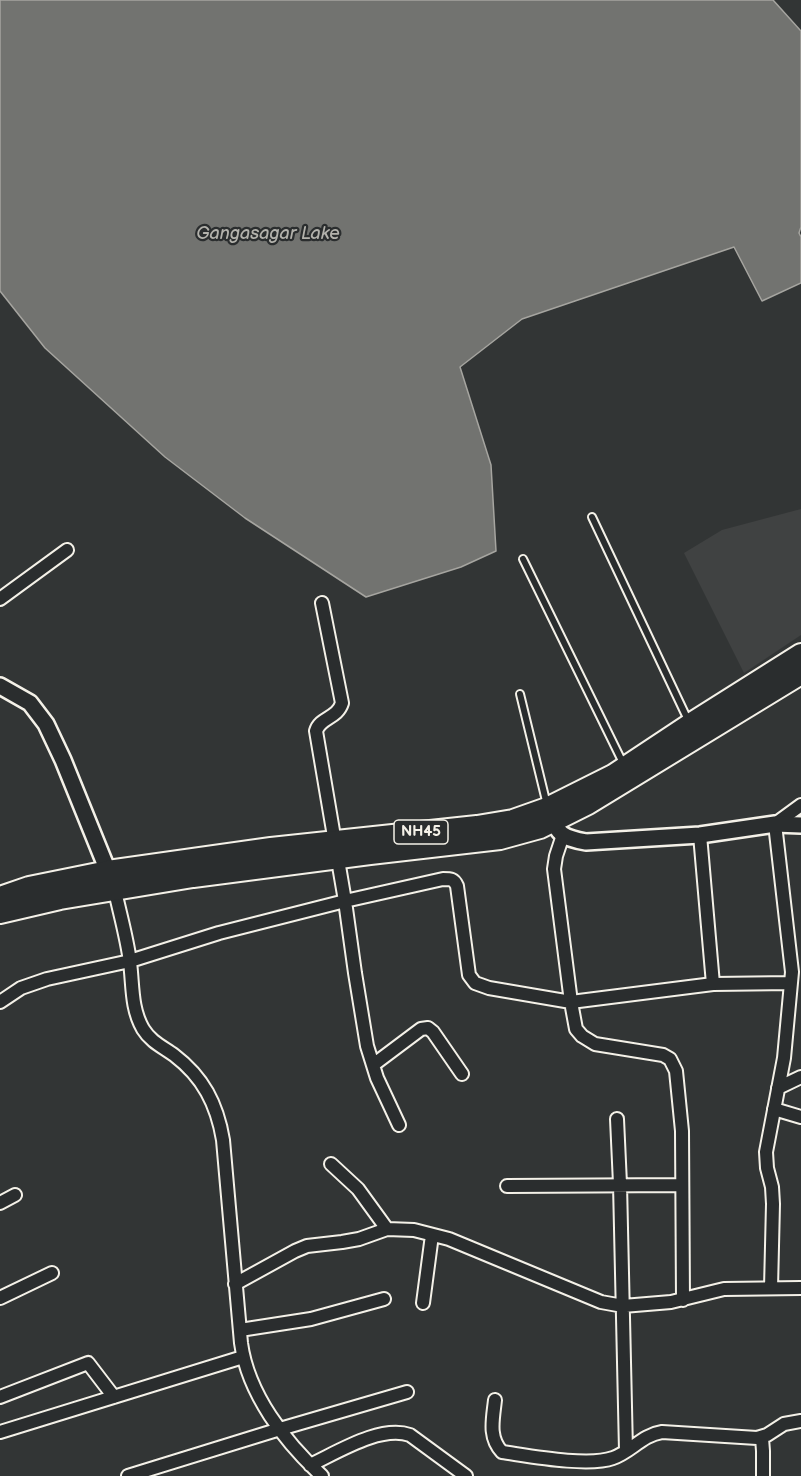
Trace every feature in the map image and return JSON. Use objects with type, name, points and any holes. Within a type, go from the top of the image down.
[{"type":"highway","name":"NH45","points":[[554,822],[580,793],[625,767],[801,654]]},
{"type":"highway","name":"NH45","points":[[0,897],[29,887],[108,871],[270,848],[337,850],[370,854],[492,840],[526,832],[554,822],[618,787],[801,674]]},
{"type":"highway","name":"NH45","points":[[0,913],[60,899],[337,850]]},
{"type":"street","points":[[0,599],[67,550]]},
{"type":"street","points":[[322,603],[342,703],[340,710],[318,726],[316,731],[367,1046],[399,1125]]},
{"type":"street","points":[[0,686],[30,703],[46,724],[63,760],[115,891],[130,961],[133,1006],[144,1032],[189,1067],[203,1083],[212,1100],[220,1122],[224,1149],[243,1357],[248,1374],[267,1411],[310,1465],[322,1476]]},
{"type":"street","points":[[775,824],[801,805]]},
{"type":"street","points":[[554,822],[572,839],[586,842],[700,835],[775,824],[801,825]]},
{"type":"street","points":[[554,822],[556,856],[554,869],[576,1029],[595,1044],[663,1055],[670,1059],[676,1071],[682,1131],[682,1300]]},
{"type":"street","points":[[771,1288],[773,1204],[766,1152],[784,1058],[794,976],[775,824]]},
{"type":"street","points":[[700,835],[713,984]]},
{"type":"street","points":[[0,1002],[21,988],[47,979],[130,961],[219,933],[443,879],[451,879],[457,886],[469,975],[475,983],[489,988],[571,1002],[794,976]]},
{"type":"street","points":[[373,1065],[421,1029],[428,1028],[462,1074]]},
{"type":"street","points":[[778,1088],[801,1077]]},
{"type":"street","points":[[774,1109],[801,1117]]},
{"type":"street","points":[[617,1119],[626,1451]]},
{"type":"street","points":[[331,1164],[358,1189],[387,1229]]},
{"type":"street","points":[[507,1186],[682,1185]]},
{"type":"street","points":[[0,1203],[15,1195]]},
{"type":"street","points":[[236,1284],[307,1246],[351,1241],[387,1229],[414,1230],[449,1239],[601,1302],[623,1306],[671,1302],[724,1289],[801,1288]]},
{"type":"street","points":[[423,1303],[432,1235]]},
{"type":"street","points":[[0,1298],[52,1272]]},
{"type":"street","points":[[240,1330],[311,1319],[384,1299]]},
{"type":"street","points":[[0,1432],[243,1357]]},
{"type":"street","points":[[0,1397],[88,1364],[114,1397]]},
{"type":"street","points":[[128,1476],[407,1392]]},
{"type":"street","points":[[495,1400],[492,1434],[497,1447],[502,1452],[571,1460],[613,1458],[653,1433],[762,1438],[784,1424],[801,1421]]},
{"type":"street","points":[[310,1465],[370,1438],[403,1433],[411,1435],[466,1476]]},
{"type":"street","points":[[762,1438],[763,1476]]},
{"type":"lane","points":[[592,518],[690,724]]},
{"type":"lane","points":[[523,559],[625,767]]},
{"type":"lane","points":[[520,694],[554,822]]},
{"type":"shaded area","points":[[801,509],[801,635],[744,673],[684,553],[722,530]]},
{"type":"water","name":"Gangasagar Lake","points":[[0,0],[773,0],[801,31],[801,227],[799,233],[801,237],[801,283],[762,301],[734,247],[522,319],[460,367],[491,465],[496,551],[461,567],[366,597],[245,518],[165,457],[45,348],[0,291]]}]
